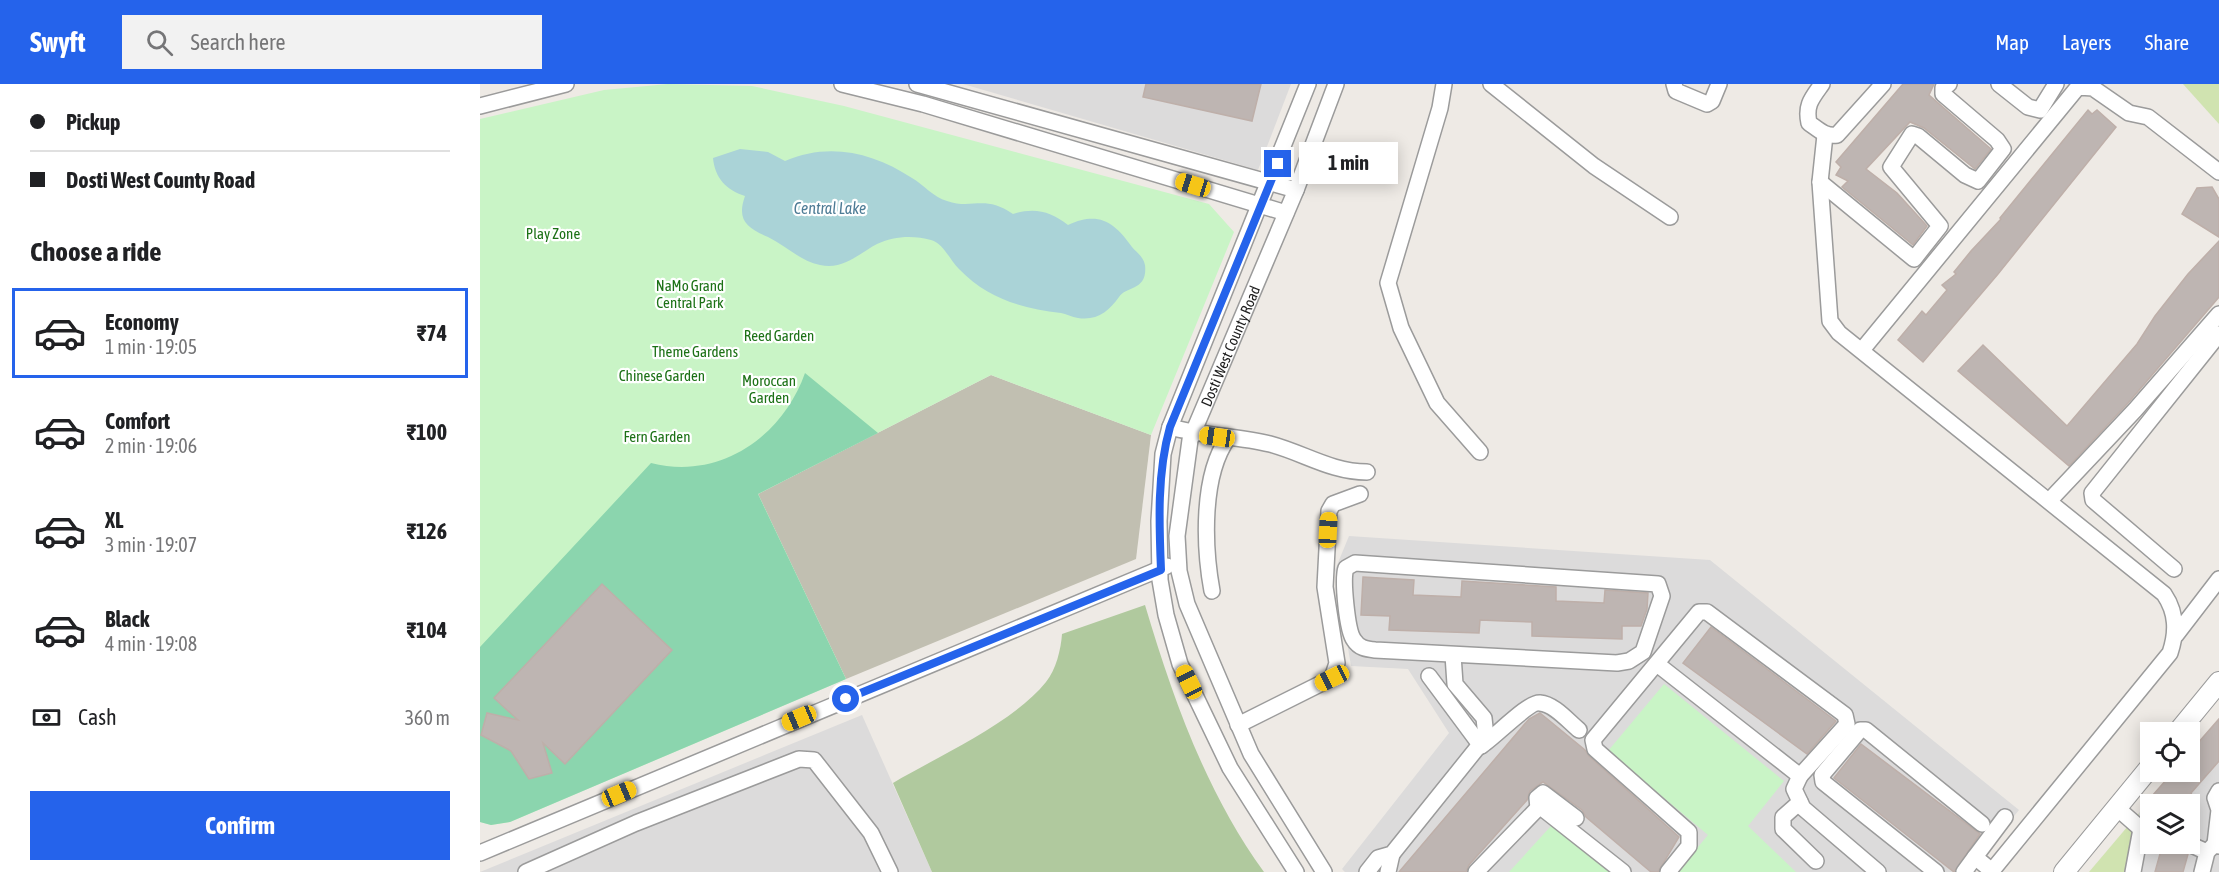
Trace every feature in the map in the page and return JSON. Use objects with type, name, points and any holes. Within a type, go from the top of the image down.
[{"type":"street","points":[[480,106],[566,84]]},
{"type":"street","points":[[842,84],[923,104],[1286,213]]},
{"type":"street","name":"Dosti West County Road","points":[[1296,872],[1230,768],[1180,664],[1166,615],[1160,580],[1159,521],[1162,454],[1170,427],[1261,206],[1308,84]]},
{"type":"street","name":"Dosti West County Road","points":[[1324,872],[1251,754],[1238,725],[1186,604],[1178,559],[1177,536],[1193,433],[1296,190],[1336,84]]},
{"type":"street","points":[[1444,84],[1440,108],[1388,283],[1401,328],[1437,403],[1480,452]]},
{"type":"street","points":[[1491,84],[1594,166],[1670,217]]},
{"type":"street","points":[[1674,84],[1676,91],[1707,104],[1712,101],[1719,84]]},
{"type":"street","points":[[1822,84],[1807,106],[1807,113],[1809,123],[1825,135],[1838,135],[1883,84]]},
{"type":"street","points":[[1820,182],[1914,259],[1940,226],[1891,167],[1912,134],[1918,136],[1965,175],[1978,181],[2003,149],[1997,140],[1943,94],[1943,88],[1949,84]]},
{"type":"street","points":[[1999,84],[2028,107],[2040,110],[2056,84]]},
{"type":"street","points":[[923,104],[923,85],[1296,190]]},
{"type":"street","points":[[1862,350],[2078,87],[2093,88],[2129,112],[2148,117],[2219,172]]},
{"type":"street","points":[[1825,135],[1820,182],[1830,321],[1839,333],[2050,500],[2164,594],[2173,611],[2176,635]]},
{"type":"street","points":[[2050,500],[2135,410],[2219,314]]},
{"type":"street","points":[[2174,569],[2092,500],[2092,493],[2219,334]]},
{"type":"street","points":[[1170,427],[1193,433],[1272,444],[1325,466],[1349,472],[1367,472]]},
{"type":"street","points":[[1212,591],[1206,547],[1210,485],[1222,446],[1228,438]]},
{"type":"street","points":[[1238,725],[1332,678],[1337,663],[1325,594],[1329,511],[1333,504],[1360,494]]},
{"type":"street","points":[[2098,540],[2115,521]]},
{"type":"street","points":[[481,850],[1161,570],[1178,559]]},
{"type":"street","points":[[1355,563],[1658,584],[1662,596],[1643,652],[1629,661],[1617,663],[1453,655],[1360,647],[1351,636],[1344,578],[1346,568],[1355,563]]},
{"type":"street","points":[[1975,857],[1992,872],[2170,653],[2176,635],[2219,579]]},
{"type":"street","points":[[1668,872],[1689,846],[1689,832],[1595,748],[1593,740],[1700,612],[1707,612],[1845,715],[1846,724],[1800,776],[1794,789],[1803,808],[1878,872]]},
{"type":"street","points":[[1388,872],[1392,854],[1486,737],[1484,718],[1455,684],[1453,655]]},
{"type":"street","points":[[1657,664],[1800,776]]},
{"type":"street","points":[[1429,676],[1481,746]]},
{"type":"street","points":[[2186,722],[2219,682]]},
{"type":"street","points":[[1481,746],[1496,737],[1530,705],[1540,703],[1552,708],[1579,730]]},
{"type":"street","points":[[1936,872],[1823,782],[1822,776],[1860,730],[1866,730],[1982,824]]},
{"type":"street","points":[[526,872],[636,823],[799,759],[814,760],[871,833],[890,872]]},
{"type":"street","points":[[2064,872],[2140,780]]},
{"type":"street","points":[[2202,872],[2214,847],[2219,810],[2215,798],[2219,791]]},
{"type":"street","points":[[1538,808],[1537,798],[1543,793],[1576,818]]},
{"type":"street","points":[[1800,802],[1783,817],[1783,829],[1816,861]]},
{"type":"street","points":[[1476,872],[1532,810],[1538,808],[1542,808],[1623,872]]},
{"type":"street","points":[[2117,808],[2140,824]]},
{"type":"street","points":[[1964,872],[2005,816]]},
{"type":"street","points":[[2133,872],[2140,848]]},
{"type":"street","points":[[1367,872],[1378,858],[1392,854]]},
{"type":"shaded area","points":[[963,84],[1291,84],[1258,170]]},
{"type":"shaded area","points":[[991,375],[1151,435],[1136,559],[846,679],[758,494]]},
{"type":"shaded area","points":[[1349,536],[1710,560],[2019,810],[1969,872],[1345,872],[1342,869],[1449,733],[1408,669],[1351,666],[1335,570]]},
{"type":"shaded area","points":[[862,715],[932,872],[480,872]]},
{"type":"shaded area","points":[[2219,718],[2219,872],[2129,872],[2140,812],[2140,854],[2200,854],[2200,794],[2155,794],[2165,782],[2200,782],[2200,740]]},
{"type":"green space","name":"NaMo Grand Central Park","points":[[668,84],[752,86],[844,106],[1209,204],[1234,232],[1151,435],[991,375],[758,494],[846,679],[510,822],[491,825],[480,822],[480,119],[604,90]]},
{"type":"green space","points":[[2183,84],[2219,84],[2219,124]]},
{"type":"green space","points":[[805,373],[878,433],[758,494],[846,679],[510,822],[491,825],[480,822],[480,647],[651,463],[677,467],[701,465],[724,459],[746,448],[765,434],[781,416],[795,396]]},
{"type":"green space","points":[[1145,605],[1167,675],[1193,744],[1225,810],[1264,872],[932,872],[893,783],[974,738],[1014,712],[1032,697],[1053,672],[1062,634]]},
{"type":"green space","points":[[1664,684],[1784,781],[1748,826],[1796,872],[1677,872],[1708,835],[1608,751]]},
{"type":"green space","points":[[2139,813],[2129,872],[2089,872]]},
{"type":"green space","points":[[1551,826],[1614,872],[1509,872]]},
{"type":"water","name":"Central Lake","points":[[740,149],[768,152],[785,161],[801,155],[834,151],[866,156],[897,169],[937,197],[947,201],[964,204],[986,203],[1013,214],[1028,211],[1042,212],[1055,216],[1068,225],[1089,219],[1105,221],[1119,231],[1141,257],[1145,265],[1145,273],[1140,284],[1122,294],[1102,314],[1085,319],[1019,305],[993,295],[970,279],[936,242],[924,238],[890,239],[836,265],[813,263],[750,227],[743,218],[745,196],[727,187],[716,172],[713,158]]},
{"type":"building","points":[[1146,84],[1261,84],[1252,121],[1143,97]]},
{"type":"building","points":[[1903,84],[1934,84],[1929,95],[1991,149],[1975,169],[1924,128],[1910,122],[1866,169],[1897,193],[1927,226],[1913,245],[1842,187],[1848,181],[1836,175],[1841,167],[1836,162]]},
{"type":"building","points":[[2088,110],[2092,114],[2097,110],[2116,127],[1998,274],[1923,362],[1898,340],[1922,311],[1926,315],[1947,290],[1942,285],[1956,274],[1954,272],[2001,219]]},
{"type":"building","points":[[2212,187],[2219,199],[2219,237],[2182,214],[2197,188]]},
{"type":"building","points":[[2219,241],[2219,297],[2128,403],[2069,466],[1958,371],[1983,345],[2067,426],[2137,344],[2155,316],[2188,274]]},
{"type":"building","points":[[1363,577],[1414,580],[1413,595],[1461,597],[1462,581],[1556,587],[1556,601],[1604,603],[1605,590],[1648,593],[1647,609],[1641,626],[1622,626],[1622,639],[1532,636],[1532,622],[1480,620],[1479,633],[1389,630],[1390,616],[1361,615]]},
{"type":"building","points":[[602,584],[672,650],[565,764],[543,743],[552,773],[529,779],[511,751],[481,735],[487,713],[518,720],[494,698]]},
{"type":"building","points":[[1711,627],[1836,721],[1807,754],[1683,663]]},
{"type":"building","points":[[1540,713],[1585,750],[1679,837],[1658,872],[1651,872],[1586,817],[1582,810],[1543,782],[1530,791],[1527,800],[1469,865],[1466,872],[1399,872],[1529,719]]},
{"type":"building","points":[[2219,719],[2219,761],[2191,794],[2154,794],[2164,782],[2200,782],[2200,741]]},
{"type":"building","points":[[1861,744],[1980,834],[1954,872],[1834,778]]},
{"type":"building","points":[[2160,854],[2188,854],[2183,872],[2155,872]]},
{"type":"route","points":[[846,699],[1161,570],[1159,521],[1162,454],[1170,427],[1278,164]]},
{"type":"park label","name":"Play Zone","points":[[553,233]]},
{"type":"park label","name":"Reed Garden","points":[[779,335]]},
{"type":"park label","name":"Theme Gardens","points":[[695,351]]},
{"type":"park label","name":"Chinese Garden","points":[[662,375]]},
{"type":"park label","name":"Moroccan Garden","points":[[769,388]]},
{"type":"park label","name":"Fern Garden","points":[[657,436]]}]
